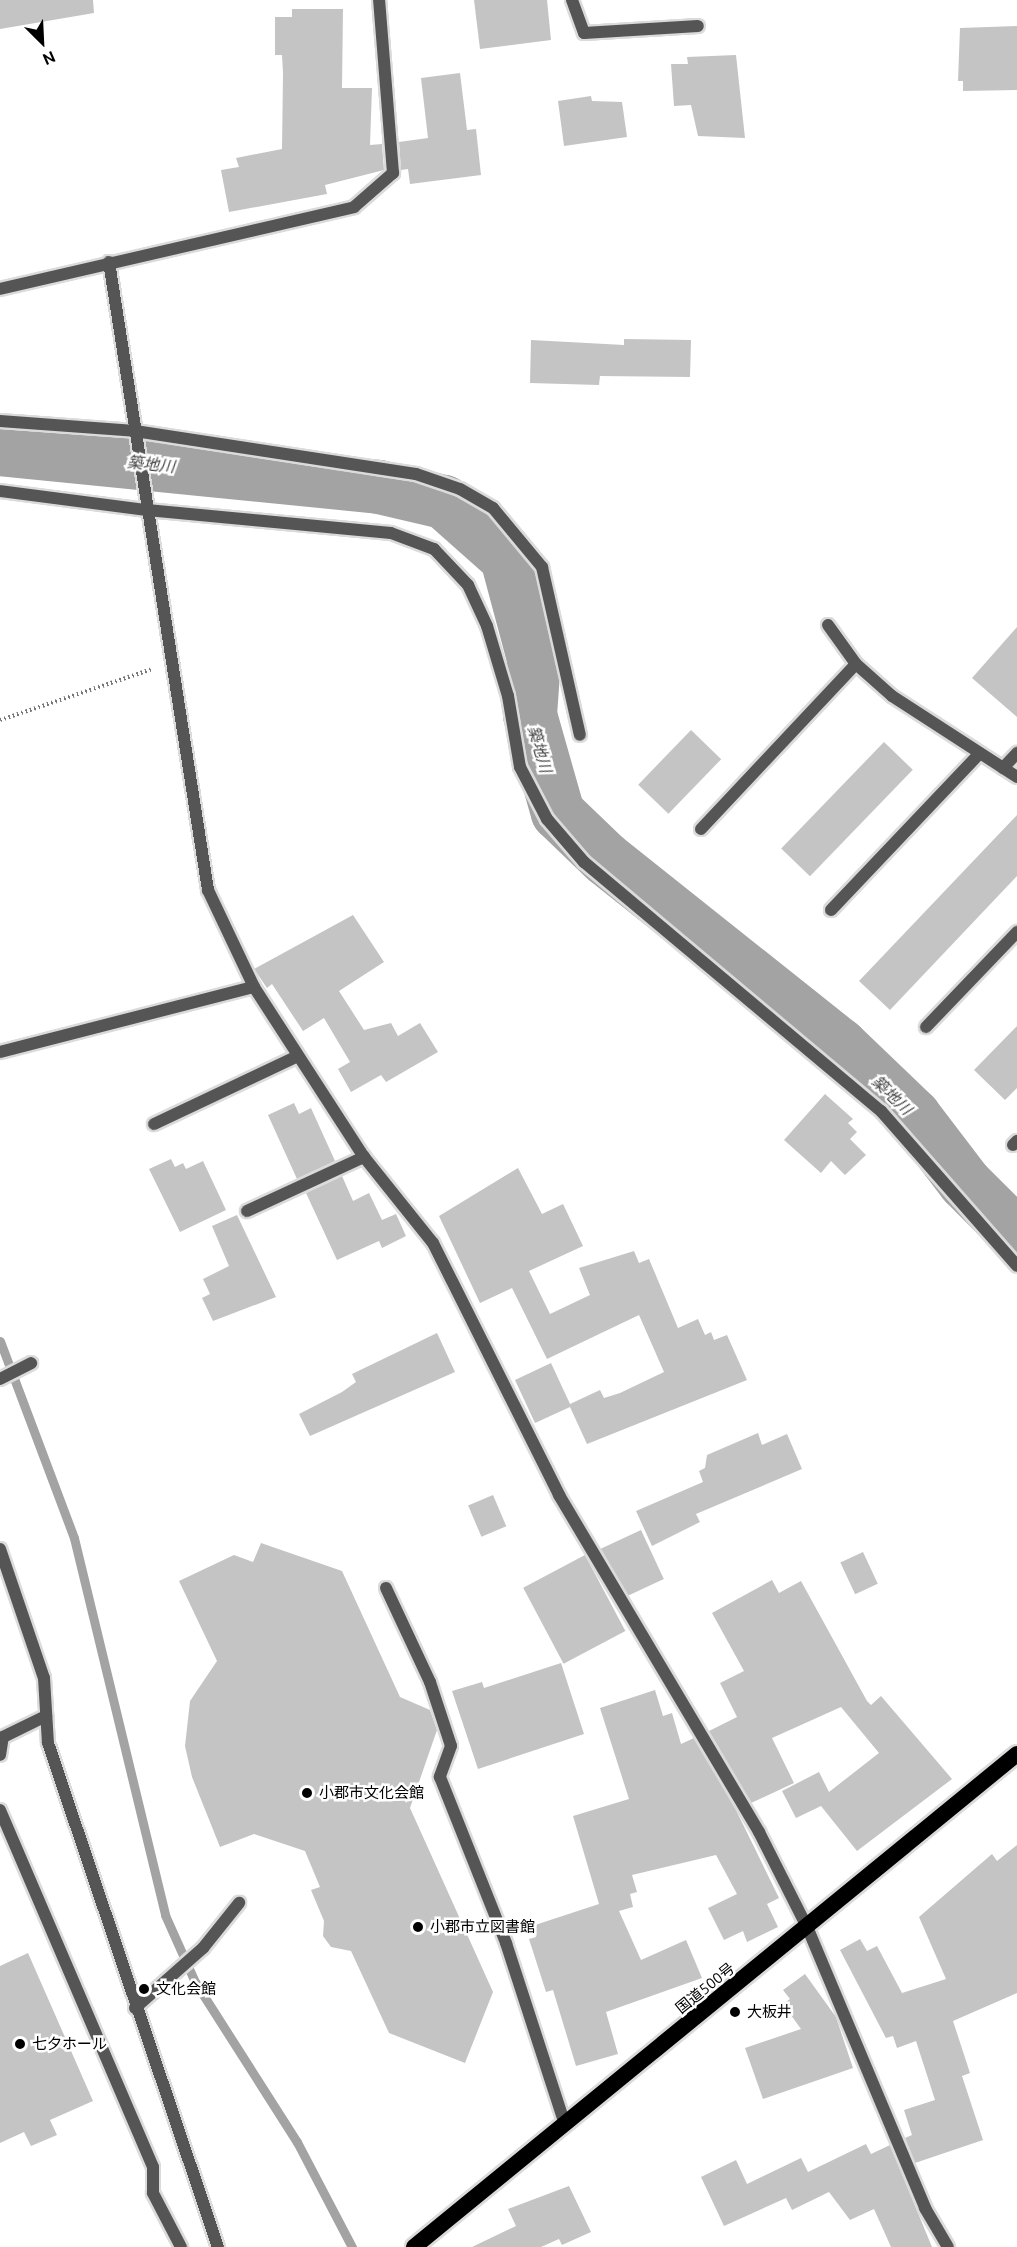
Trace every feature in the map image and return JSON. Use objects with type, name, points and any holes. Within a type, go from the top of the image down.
[{"type":"highway","name":"国道500号","points":[[414,2247],[808,1929],[1017,1754]]},
{"type":"street","points":[[0,289],[354,207],[393,172],[379,0]]},
{"type":"street","points":[[572,0],[584,33],[698,26]]},
{"type":"street","points":[[109,262],[170,663],[208,890],[254,987],[298,1056],[364,1157],[433,1242],[559,1495],[759,1832],[808,1929],[925,2208],[948,2247]]},
{"type":"street","points":[[0,422],[136,434],[416,474],[493,508],[542,567],[580,735]]},
{"type":"street","points":[[0,491],[391,533],[434,549],[468,585],[487,626],[508,696],[520,767],[547,819],[584,862],[882,1111],[1017,1266]]},
{"type":"street","points":[[828,625],[856,664],[892,696],[1017,777]]},
{"type":"street","points":[[701,829],[856,664]]},
{"type":"street","points":[[831,910],[980,753]]},
{"type":"street","points":[[1003,768],[1017,753]]},
{"type":"street","points":[[926,1027],[1017,932]]},
{"type":"street","points":[[0,1052],[254,987]]},
{"type":"street","points":[[154,1124],[298,1056]]},
{"type":"street","points":[[247,1212],[364,1157]]},
{"type":"street","points":[[0,1379],[30,1364]]},
{"type":"street","points":[[0,1549],[44,1678],[48,1743],[135,2008],[218,2247]]},
{"type":"street","points":[[386,1588],[430,1682],[451,1746],[440,1777],[506,1943],[565,2124]]},
{"type":"street","points":[[0,1755],[3,1737],[46,1716]]},
{"type":"street","points":[[0,1810],[153,2167],[153,2193],[181,2247]]},
{"type":"street","points":[[135,2008],[202,1948],[239,1903]]},
{"type":"path","points":[[0,720],[170,663]]},
{"type":"building","points":[[0,0],[93,0],[94,13],[0,29]]},
{"type":"building","points":[[474,0],[547,0],[551,40],[480,49]]},
{"type":"building","points":[[292,9],[343,9],[342,88],[372,88],[370,145],[382,144],[384,170],[325,185],[327,194],[229,212],[221,170],[239,167],[236,158],[282,149],[283,73],[282,55],[275,55],[275,17],[292,17]]},
{"type":"building","points":[[1017,26],[1017,90],[963,91],[963,81],[958,81],[960,28]]},
{"type":"building","points":[[736,55],[745,138],[698,136],[691,105],[674,106],[671,64],[688,64],[687,57]]},
{"type":"building","points":[[460,73],[467,130],[476,129],[481,175],[410,184],[408,169],[401,170],[399,142],[428,138],[421,78]]},
{"type":"building","points":[[591,96],[592,101],[622,102],[627,137],[564,146],[558,101]]},
{"type":"building","points":[[624,339],[691,340],[690,377],[600,376],[599,385],[530,383],[531,340],[624,345]]},
{"type":"building","points":[[1017,627],[1017,717],[972,678]]},
{"type":"building","points":[[691,730],[721,759],[668,814],[638,785]]},
{"type":"building","points":[[884,742],[913,770],[810,876],[781,848]]},
{"type":"building","points":[[1017,815],[1017,876],[890,1010],[859,981]]},
{"type":"building","points":[[353,915],[384,962],[339,991],[364,1030],[391,1023],[398,1036],[420,1023],[438,1052],[386,1082],[381,1075],[351,1092],[338,1069],[350,1062],[324,1018],[303,1031],[272,984],[267,988],[254,969]]},
{"type":"building","points":[[1017,1026],[1017,1088],[1005,1100],[974,1070]]},
{"type":"building","points":[[825,1094],[853,1119],[848,1123],[857,1132],[850,1139],[866,1155],[845,1175],[831,1161],[821,1173],[784,1140]]},
{"type":"building","points":[[294,1103],[299,1114],[311,1108],[335,1161],[297,1179],[268,1115]]},
{"type":"building","points":[[171,1159],[175,1167],[183,1163],[186,1169],[203,1161],[226,1210],[180,1232],[149,1169]]},
{"type":"building","points":[[518,1168],[542,1214],[563,1204],[583,1246],[529,1271],[550,1314],[590,1295],[579,1268],[634,1251],[639,1263],[649,1259],[678,1328],[698,1319],[705,1335],[711,1332],[714,1340],[727,1335],[747,1380],[587,1444],[570,1407],[535,1423],[515,1380],[551,1363],[570,1404],[600,1390],[604,1398],[620,1393],[664,1372],[639,1315],[547,1359],[512,1288],[480,1303],[439,1216]]},
{"type":"building","points":[[342,1176],[353,1201],[369,1193],[382,1220],[396,1214],[406,1236],[382,1248],[379,1241],[337,1260],[306,1193]]},
{"type":"building","points":[[237,1215],[276,1297],[213,1321],[202,1298],[210,1294],[203,1279],[229,1266],[212,1226]]},
{"type":"building","points":[[437,1333],[455,1372],[310,1436],[299,1414],[342,1392],[356,1382],[352,1374]]},
{"type":"building","points":[[758,1433],[762,1445],[787,1434],[802,1469],[696,1514],[700,1522],[652,1546],[636,1511],[703,1482],[699,1471],[705,1468],[707,1455]]},
{"type":"building","points":[[493,1495],[506,1526],[481,1537],[468,1506]]},
{"type":"building","points":[[641,1530],[664,1579],[623,1598],[600,1549]]},
{"type":"building","name":"小郡市文化会館","points":[[261,1543],[342,1571],[400,1697],[430,1710],[437,1730],[410,1808],[493,1992],[465,2063],[389,2033],[351,1951],[331,1947],[323,1936],[324,1921],[311,1890],[320,1887],[305,1851],[254,1834],[220,1847],[192,1777],[185,1746],[190,1701],[217,1661],[179,1581],[234,1555],[253,1562]]},
{"type":"building","points":[[863,1552],[878,1584],[855,1594],[840,1563]]},
{"type":"building","points":[[585,1555],[625,1631],[564,1664],[523,1588]]},
{"type":"building","points":[[772,1580],[779,1593],[801,1581],[867,1701],[871,1705],[881,1696],[952,1779],[857,1851],[821,1806],[796,1818],[782,1791],[819,1772],[829,1792],[879,1753],[841,1707],[772,1738],[794,1783],[751,1803],[709,1731],[737,1717],[720,1683],[744,1671],[712,1613]]},
{"type":"building","points":[[561,1663],[584,1734],[478,1769],[452,1691],[482,1682],[484,1688]]},
{"type":"building","points":[[655,1690],[663,1716],[672,1713],[681,1744],[694,1738],[736,1810],[779,1898],[767,1904],[778,1927],[747,1942],[743,1931],[724,1940],[708,1908],[737,1894],[716,1855],[632,1875],[637,1892],[630,1894],[633,1907],[619,1911],[641,1960],[686,1940],[702,1978],[606,2012],[618,2054],[576,2066],[553,1990],[546,1992],[529,1939],[536,1937],[532,1926],[599,1904],[573,1816],[629,1799],[600,1708]]},
{"type":"building","points":[[1017,1845],[1017,1993],[953,2021],[970,2073],[962,2076],[983,2140],[915,2163],[905,2138],[912,2135],[904,2110],[935,2100],[916,2041],[897,2048],[893,2036],[886,2038],[840,1950],[860,1939],[867,1951],[877,1946],[902,1993],[946,1979],[919,1917],[992,1854],[997,1861]]},
{"type":"building","points":[[28,1953],[93,2101],[50,2120],[57,2135],[31,2146],[24,2132],[0,2143],[0,1966]]},
{"type":"building","points":[[805,1974],[836,2017],[853,2068],[763,2099],[745,2048],[801,2029],[783,2004],[790,1999],[783,1990]]},
{"type":"building","points":[[866,2144],[871,2154],[890,2145],[932,2247],[891,2247],[874,2209],[850,2220],[829,2192],[792,2210],[786,2198],[724,2226],[701,2177],[736,2160],[747,2184],[801,2158],[808,2172]]},
{"type":"building","points":[[569,2186],[591,2232],[562,2245],[559,2239],[541,2247],[472,2247],[516,2226],[508,2209]]},
{"type":"waterway","name":"築地川","points":[[0,449],[379,487],[444,502],[507,558],[534,659],[530,715],[558,813],[606,859],[840,1045],[914,1116],[965,1183],[1017,1235]]},
{"type":"waterway","points":[[0,1341],[74,1538],[165,1915],[195,1982],[297,2142],[352,2247]]},
{"type":"place","name":"小郡市文化会館","points":[[307,1793]]},
{"type":"place","name":"小郡市立図書館","points":[[418,1927]]},
{"type":"place","name":"文化会館","points":[[144,1989]]},
{"type":"place","name":"大板井","points":[[735,2012]]},
{"type":"place","name":"七夕ホール","points":[[20,2044]]}]
